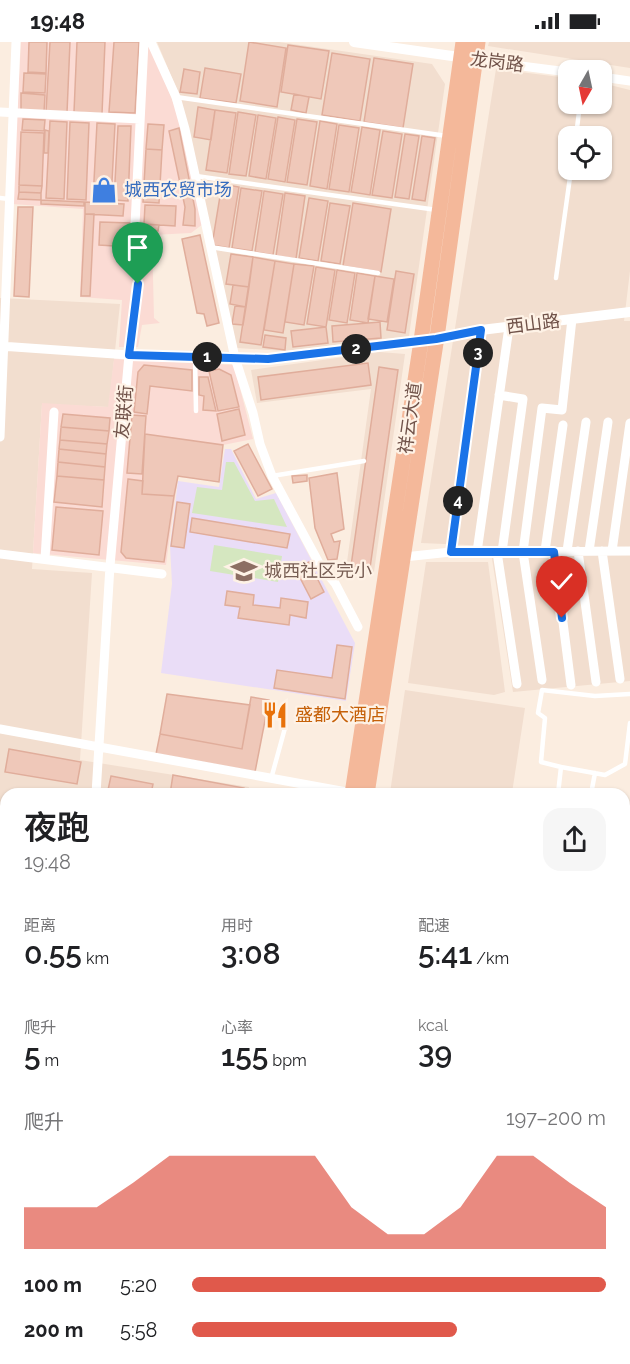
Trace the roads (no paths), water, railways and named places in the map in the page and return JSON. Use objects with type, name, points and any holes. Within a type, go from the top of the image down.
[{"type":"highway","name":"祥云大道","points":[[368,788],[404,557],[429,340],[468,59],[463,42]]},
{"type":"highway","name":"祥云大道","points":[[353,788],[429,340],[439,211],[450,136],[468,59],[478,42]]},
{"type":"street","points":[[0,437],[5,198],[13,113],[16,42]]},
{"type":"street","name":"友联街","points":[[96,788],[110,566],[129,355],[138,284],[135,225],[144,42]]},
{"type":"street","points":[[151,42],[176,97],[196,176],[235,358],[253,413],[260,444],[272,476],[320,565],[335,583],[358,627]]},
{"type":"street","name":"龙岗路","points":[[354,42],[558,71]]},
{"type":"street","points":[[612,78],[630,81]]},
{"type":"street","points":[[0,112],[141,119]]},
{"type":"street","name":"西山路","points":[[429,340],[481,330],[630,312]]},
{"type":"street","points":[[543,680],[523,552],[542,408],[562,410],[572,319]]},
{"type":"street","points":[[477,552],[510,327]]},
{"type":"street","points":[[451,552],[481,330]]},
{"type":"street","points":[[2,346],[129,355],[235,358],[300,357],[429,340]]},
{"type":"street","points":[[500,395],[523,399],[499,552],[517,684]]},
{"type":"street","points":[[45,559],[54,412]]},
{"type":"street","points":[[567,551],[586,422]]},
{"type":"street","points":[[589,551],[608,422]]},
{"type":"street","points":[[612,551],[630,423]]},
{"type":"street","points":[[563,424],[550,552],[571,685]]},
{"type":"street","points":[[404,557],[451,552],[602,550],[630,554]]},
{"type":"street","points":[[602,550],[620,679]]},
{"type":"street","points":[[578,551],[596,682]]},
{"type":"street","points":[[0,554],[162,574]]},
{"type":"street","points":[[0,729],[320,788]]},
{"type":"lane","points":[[176,97],[450,136]]},
{"type":"lane","points":[[196,176],[439,211]]},
{"type":"lane","points":[[556,278],[570,180]]},
{"type":"lane","points":[[210,247],[378,273]]},
{"type":"lane","points":[[195,357],[196,411]]},
{"type":"lane","points":[[272,476],[364,461]]},
{"type":"lane","points":[[630,694],[595,696],[542,690],[538,713],[545,718],[541,762],[605,775],[625,764],[630,723]]},
{"type":"lane","points":[[271,779],[285,728]]},
{"type":"lane","points":[[559,788],[561,767]]},
{"type":"lane","points":[[592,788],[595,773]]},
{"type":"place","name":"城西农贸市场","points":[[104,190]]},
{"type":"place","name":"城西社区完小","points":[[244,571]]},
{"type":"place","name":"盛都大酒店","points":[[275,715]]}]
